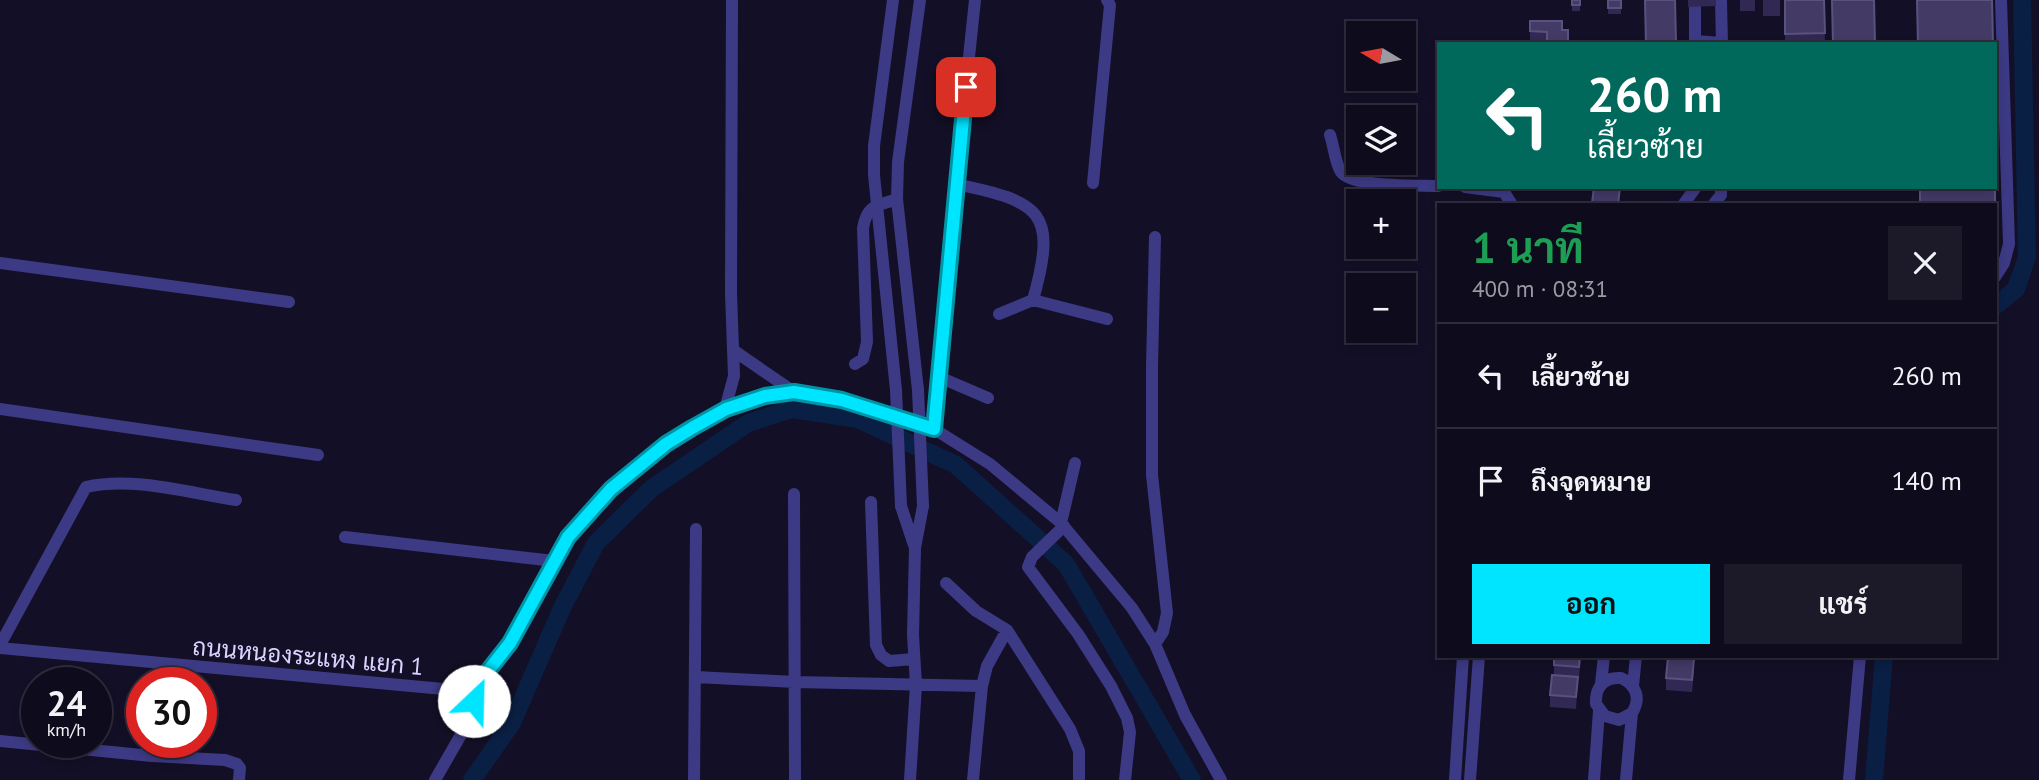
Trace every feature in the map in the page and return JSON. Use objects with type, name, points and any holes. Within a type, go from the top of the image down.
[{"type":"street","points":[[726,409],[734,376],[731,294],[732,0]]},
{"type":"street","points":[[893,0],[874,146],[875,206],[895,390],[901,506],[915,548]]},
{"type":"street","points":[[910,780],[916,685],[912,635],[915,548],[923,506],[918,390],[897,199],[898,162],[920,0]]},
{"type":"street","points":[[934,429],[975,0]]},
{"type":"street","points":[[1093,183],[1110,5],[1107,0]]},
{"type":"street","points":[[1721,0],[1722,42]]},
{"type":"street","points":[[1997,273],[2004,263],[2009,244],[2001,0]]},
{"type":"street","points":[[1695,7],[1695,42]]},
{"type":"street","points":[[1330,135],[1341,173],[1350,179],[1366,183],[1437,186]]},
{"type":"street","points":[[956,184],[1015,199],[1029,206],[1038,217],[1044,236],[1043,263],[1033,300]]},
{"type":"street","points":[[1481,189],[1504,192],[1511,203]]},
{"type":"street","points":[[855,364],[863,359],[867,342],[863,228],[865,216],[875,206],[897,199]]},
{"type":"street","points":[[1155,237],[1152,475],[1167,613],[1163,632],[1155,644]]},
{"type":"street","points":[[0,263],[289,302]]},
{"type":"street","points":[[999,314],[1033,300],[1107,319]]},
{"type":"street","points":[[733,350],[794,392]]},
{"type":"street","points":[[939,377],[988,398]]},
{"type":"street","points":[[435,780],[466,726],[477,685],[510,643],[568,537],[611,489],[666,444],[726,409],[765,396],[794,392],[842,400],[934,429],[990,464],[1062,524],[1132,608],[1155,644],[1185,715],[1221,780]]},
{"type":"street","points":[[0,409],[318,455]]},
{"type":"street","points":[[1075,463],[1062,524],[1028,563],[1078,634],[1111,686],[1127,718],[1130,732],[1125,780]]},
{"type":"street","points":[[0,647],[86,487],[105,482],[133,484],[236,500]]},
{"type":"street","points":[[794,494],[795,780]]},
{"type":"street","points":[[871,502],[876,645],[881,655],[889,661],[914,659]]},
{"type":"street","points":[[694,780],[696,529]]},
{"type":"street","points":[[345,537],[554,561]]},
{"type":"street","points":[[946,583],[976,611],[1007,630],[1070,729],[1079,751],[1079,780]]},
{"type":"street","points":[[973,780],[982,685],[987,666],[1007,630]]},
{"type":"street","name":"ถนนหนองระแหง แยก 1","points":[[0,647],[455,691],[465,691],[477,685]]},
{"type":"street","points":[[1455,780],[1463,658]]},
{"type":"street","points":[[1470,780],[1479,658]]},
{"type":"street","points":[[1594,780],[1599,711],[1595,697],[1601,684],[1604,658]]},
{"type":"street","points":[[1626,780],[1632,713],[1637,700],[1633,686],[1636,658]]},
{"type":"street","points":[[1849,780],[1860,658]]},
{"type":"street","points":[[696,677],[795,682],[982,685]]},
{"type":"street","points":[[1601,684],[1607,679],[1622,678],[1633,686]]},
{"type":"street","points":[[1599,711],[1611,719],[1619,720],[1632,713]]},
{"type":"street","points":[[0,741],[233,761],[240,768],[239,780]]},
{"type":"building","points":[[1572,0],[1580,0],[1580,5],[1572,5]]},
{"type":"building","points":[[1608,0],[1621,0],[1621,8],[1608,8]]},
{"type":"building","points":[[1645,0],[1675,0],[1676,42],[1646,42]]},
{"type":"building","points":[[1785,0],[1824,0],[1825,33],[1785,34]]},
{"type":"building","points":[[1832,0],[1874,0],[1875,42],[1833,42]]},
{"type":"building","points":[[1917,0],[1992,0],[1993,42],[1918,42]]},
{"type":"building","points":[[1530,21],[1562,21],[1562,30],[1568,30],[1568,42],[1547,42],[1547,32],[1530,31]]},
{"type":"building","points":[[1594,189],[1620,189],[1618,203],[1592,203]]},
{"type":"building","points":[[1920,189],[1995,189],[1995,203],[1920,203]]},
{"type":"building","points":[[1554,658],[1580,658],[1579,667],[1554,665]]},
{"type":"building","points":[[1668,658],[1694,659],[1692,680],[1666,678]]},
{"type":"building","points":[[1552,675],[1578,677],[1576,697],[1550,695]]},
{"type":"waterway","points":[[1997,304],[2016,289],[2027,257],[2022,0]]},
{"type":"waterway","points":[[472,780],[512,723],[562,608],[596,543],[652,488],[748,423],[792,409],[858,419],[956,465],[1066,564],[1192,780]]},
{"type":"waterway","points":[[1874,780],[1884,658]]},
{"type":"route","points":[[474,701],[477,685],[510,643],[568,537],[611,489],[666,444],[692,428],[726,409],[765,396],[794,392],[842,400],[934,429],[966,87]]}]
